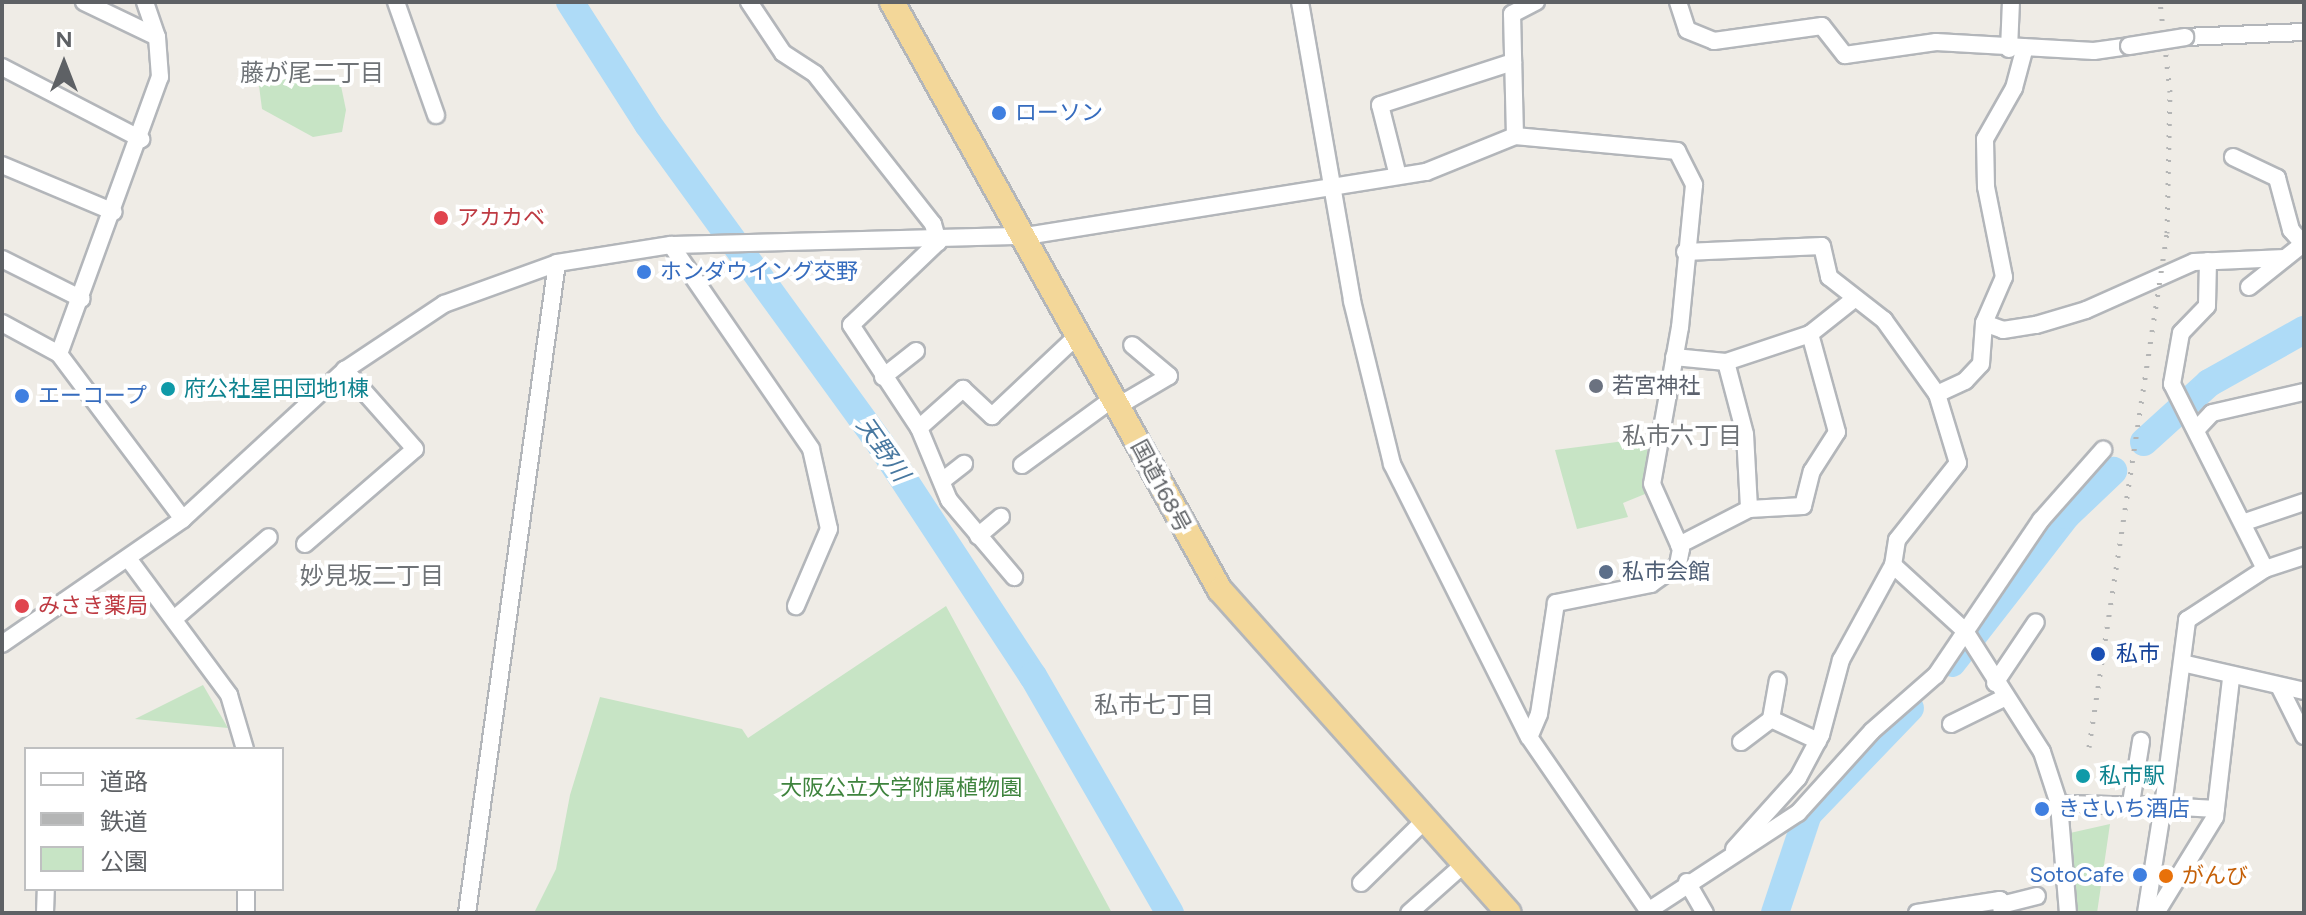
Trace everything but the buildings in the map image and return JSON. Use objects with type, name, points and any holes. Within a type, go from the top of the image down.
[{"type":"highway","name":"国道168号","points":[[892,2],[1026,236],[1220,590],[1462,866],[1509,913]]},
{"type":"street","points":[[84,2],[157,37]]},
{"type":"street","points":[[59,354],[141,139],[160,77],[157,37],[145,2]]},
{"type":"street","points":[[396,2],[436,115]]},
{"type":"street","points":[[749,2],[783,53],[815,74],[933,224],[938,242]]},
{"type":"street","points":[[1300,2],[1352,301],[1392,464],[1529,737],[1649,912],[1687,882],[1798,813],[1872,731],[1936,675],[1969,637],[2041,520],[2103,450]]},
{"type":"street","points":[[1515,136],[1512,14],[1536,2]]},
{"type":"street","points":[[1678,2],[1687,30],[1714,41],[1822,26],[1845,55],[1936,42],[2017,48],[2129,46],[2185,37],[2304,32]]},
{"type":"street","points":[[1937,394],[1965,381],[1981,364],[1984,323],[2004,277],[1986,187],[1985,139],[2014,88],[2017,48],[2011,2]]},
{"type":"street","points":[[1398,176],[1380,105],[1513,62]]},
{"type":"street","points":[[2,67],[141,139]]},
{"type":"street","points":[[2,644],[130,561],[183,519],[345,370],[444,304],[557,263],[676,245],[938,242],[1026,236],[1435,170],[1515,136],[1677,151],[1694,185],[1674,357],[1652,484],[1679,545],[1678,565],[1651,584],[1556,603],[1539,714],[1529,737]]},
{"type":"street","points":[[2233,157],[2277,178],[2291,230],[2303,244],[2249,287]]},
{"type":"street","points":[[2,165],[114,212]]},
{"type":"street","points":[[938,242],[851,325],[919,428],[942,481],[978,536],[1014,577]]},
{"type":"street","points":[[676,245],[811,449],[829,529],[796,606]]},
{"type":"street","points":[[1685,252],[1822,246],[1829,277],[1884,320],[1937,394],[1958,463],[1897,540],[1893,565],[1841,660],[1818,741],[1798,778],[1726,859]]},
{"type":"street","points":[[1984,323],[2003,330],[2036,325],[2208,261],[2285,258]]},
{"type":"street","points":[[2,259],[82,299]]},
{"type":"street","points":[[2208,261],[2207,306],[2181,333],[2172,384],[2245,522],[2265,569]]},
{"type":"street","points":[[467,913],[557,263]]},
{"type":"street","points":[[1674,357],[1726,362],[1810,334],[1854,299]]},
{"type":"street","points":[[2,323],[59,354],[183,519]]},
{"type":"street","points":[[919,428],[963,389],[992,416],[1079,334]]},
{"type":"street","points":[[1679,545],[1749,509],[1803,506],[1812,471],[1837,432],[1810,334]]},
{"type":"street","points":[[1022,465],[1116,402],[1169,376],[1132,345]]},
{"type":"street","points":[[883,377],[916,351]]},
{"type":"street","points":[[1726,362],[1745,434],[1749,509]]},
{"type":"street","points":[[305,544],[415,449],[345,370]]},
{"type":"street","points":[[2195,428],[2212,413],[2304,392]]},
{"type":"street","points":[[942,481],[964,464]]},
{"type":"street","points":[[2245,522],[2304,502]]},
{"type":"street","points":[[978,536],[1001,517]]},
{"type":"street","points":[[174,619],[269,537]]},
{"type":"street","points":[[2146,913],[2187,620],[2265,569],[2304,556]]},
{"type":"street","points":[[130,561],[229,695],[244,747]]},
{"type":"street","points":[[1893,565],[1969,637],[1999,690],[2042,752],[2059,804],[2068,913]]},
{"type":"street","points":[[1951,724],[1999,690],[2036,622]]},
{"type":"street","points":[[2182,663],[2231,678],[2304,691]]},
{"type":"street","points":[[2156,913],[2182,879],[2216,809],[2231,678]]},
{"type":"street","points":[[1741,742],[1771,719],[1778,681]]},
{"type":"street","points":[[2279,686],[2304,736]]},
{"type":"street","points":[[1771,719],[1818,741]]},
{"type":"street","points":[[2131,803],[2141,741]]},
{"type":"street","points":[[2059,804],[2131,803],[2216,809]]},
{"type":"street","points":[[1361,883],[1423,822]]},
{"type":"street","points":[[1409,913],[1462,866]]},
{"type":"street","points":[[1687,882],[1705,913]]},
{"type":"street","points":[[45,913],[46,891]]},
{"type":"street","points":[[246,891],[246,913]]},
{"type":"street","points":[[1917,913],[2000,900],[2002,909],[2037,896]]},
{"type":"green space","points":[[258,78],[340,81],[346,110],[342,132],[313,137],[262,109]]},
{"type":"green space","points":[[1648,438],[1645,494],[1623,503],[1628,517],[1577,529],[1555,450]]},
{"type":"green space","name":"大阪公立大学附属植物園","points":[[946,606],[1112,913],[534,913],[556,869],[570,795],[600,697],[742,729],[748,738]]},
{"type":"green space","points":[[203,685],[228,728],[135,719]]},
{"type":"green space","points":[[2110,824],[2097,913],[2075,913],[2070,833]]},
{"type":"waterway","name":"天野川","points":[[570,2],[648,124],[881,445],[1033,676],[1170,913]]},
{"type":"waterway","points":[[2144,442],[2209,383],[2304,330]]},
{"type":"waterway","points":[[1952,663],[2067,515],[2113,471]]},
{"type":"waterway","points":[[1775,913],[1808,814],[1910,708]]},
{"type":"railway","points":[[2089,747],[2167,233],[2170,92],[2160,2]]},
{"type":"place","name":"ローソン","points":[[999,113]]},
{"type":"place","name":"アカカベ","points":[[441,218]]},
{"type":"place","name":"ホンダウイング交野","points":[[644,272]]},
{"type":"place","name":"若宮神社","points":[[1596,386]]},
{"type":"place","name":"府公社星田団地1棟","points":[[168,389]]},
{"type":"place","name":"エーコープ","points":[[22,396]]},
{"type":"place","name":"私市会館","points":[[1606,572]]},
{"type":"place","name":"みさき薬局","points":[[22,606]]},
{"type":"place","name":"私市","points":[[2098,654]]},
{"type":"place","name":"私市駅","points":[[2083,776]]},
{"type":"place","name":"きさいち酒店","points":[[2042,809]]},
{"type":"place","name":"SotoCafe","points":[[2140,875]]},
{"type":"place","name":"がんび","points":[[2166,876]]},
{"type":"district","name":"藤が尾二丁目","points":[[312,73]]},
{"type":"district","name":"私市六丁目","points":[[1682,436]]},
{"type":"district","name":"妙見坂二丁目","points":[[372,576]]},
{"type":"district","name":"私市七丁目","points":[[1154,705]]}]
